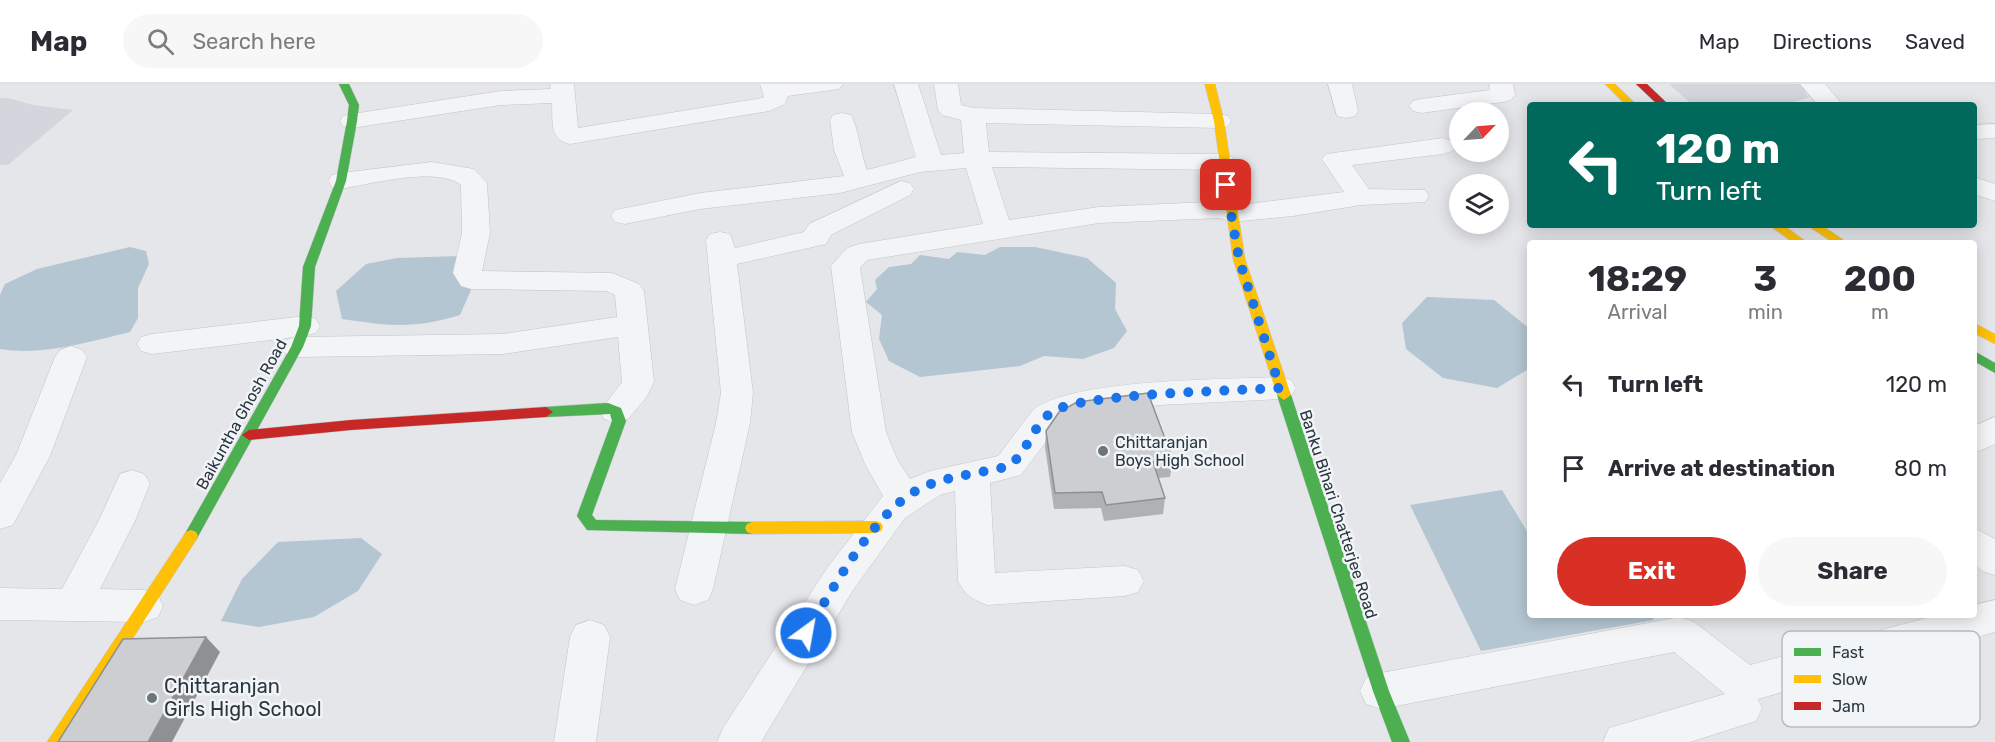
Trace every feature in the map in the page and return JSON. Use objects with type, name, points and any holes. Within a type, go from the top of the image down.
[{"type":"street","points":[[352,121],[506,91],[567,88],[566,135],[570,137],[770,104],[777,99],[774,87],[831,84]]},
{"type":"street","points":[[906,84],[932,163]]},
{"type":"street","points":[[946,84],[950,110],[973,115],[1219,121]]},
{"type":"street","name":"Banku Bihari Chatterjee Road","points":[[1210,84],[1219,121],[1230,211],[1239,259],[1381,691],[1401,742]]},
{"type":"street","points":[[1340,84],[1346,111]]},
{"type":"street","points":[[1421,106],[1503,95],[1501,84]]},
{"type":"street","points":[[1610,84],[1629,102]]},
{"type":"street","points":[[1641,84],[1661,102]]},
{"type":"street","points":[[1812,84],[1828,102]]},
{"type":"street","name":"Baikuntha Ghosh Road","points":[[56,742],[200,523],[301,336],[309,267],[341,181],[354,105],[350,85]]},
{"type":"street","points":[[973,115],[977,161],[998,230]]},
{"type":"street","points":[[842,120],[846,150],[858,180]]},
{"type":"street","points":[[1977,132],[1995,131]]},
{"type":"street","points":[[1361,197],[1335,159],[1443,146]]},
{"type":"street","points":[[625,216],[668,207],[828,187],[932,163],[977,161],[1223,162]]},
{"type":"street","points":[[341,181],[428,169],[464,174],[474,183],[477,224],[468,278],[471,280],[612,282],[629,291],[638,382],[635,390],[616,411]]},
{"type":"street","points":[[1977,187],[1995,193]]},
{"type":"street","points":[[694,589],[737,393],[722,249],[816,238],[819,230],[901,189]]},
{"type":"street","points":[[903,498],[882,464],[869,432],[845,266],[857,254],[869,250],[1110,213],[1293,208],[1361,197],[1416,196]]},
{"type":"street","points":[[1780,228],[1798,240]]},
{"type":"street","points":[[1819,228],[1837,240]]},
{"type":"street","points":[[152,344],[301,336],[503,344],[632,325]]},
{"type":"street","points":[[1977,329],[1995,340]]},
{"type":"street","points":[[0,515],[33,456],[70,357]]},
{"type":"street","points":[[1977,357],[1995,369]]},
{"type":"street","points":[[738,742],[876,527],[903,498],[930,484],[1009,466],[1015,462],[1037,427],[1053,412],[1065,406],[1113,399],[1280,388]]},
{"type":"street","points":[[249,435],[360,424],[608,408],[616,411]]},
{"type":"street","points":[[616,411],[619,421],[584,516],[587,522],[600,528],[876,527]]},
{"type":"street","points":[[1977,439],[1995,429]]},
{"type":"street","points":[[972,474],[977,581],[981,587],[987,589],[1125,581]]},
{"type":"street","points":[[74,605],[117,521],[132,483]]},
{"type":"street","points":[[1977,545],[1995,560]]},
{"type":"street","points":[[0,604],[144,606]]},
{"type":"street","points":[[1940,631],[1995,616]]},
{"type":"street","points":[[1381,691],[1680,634],[1744,685],[1782,675]]},
{"type":"street","points":[[575,742],[590,637]]},
{"type":"street","points":[[1624,742],[1741,708]]},
{"type":"shaded area","points":[[1669,84],[1802,84],[1808,98],[1792,102],[1690,102]]},
{"type":"shaded area","points":[[0,98],[73,110],[8,165],[0,165]]},
{"type":"water","points":[[130,247],[146,251],[149,264],[138,288],[138,318],[130,332],[82,344],[49,349],[16,351],[0,349],[0,295],[5,284],[37,269]]},
{"type":"water","points":[[1000,247],[1035,247],[1087,258],[1116,283],[1115,309],[1127,331],[1114,348],[1083,359],[1044,356],[1020,366],[920,377],[889,361],[879,339],[882,315],[866,302],[877,289],[875,280],[889,267],[911,264],[920,255],[949,259],[957,252],[985,255]]},
{"type":"water","points":[[460,256],[465,280],[471,290],[460,315],[429,323],[401,325],[342,319],[336,291],[366,264],[397,258]]},
{"type":"water","points":[[1427,297],[1494,300],[1527,327],[1527,370],[1497,388],[1443,378],[1406,349],[1402,323]]},
{"type":"water","points":[[1502,490],[1527,531],[1527,618],[1653,618],[1654,620],[1481,651],[1410,505]]},
{"type":"water","points":[[361,538],[382,554],[358,591],[314,617],[259,627],[221,621],[242,579],[278,542]]},
{"type":"building","name":"Chittaranjan Boys High School","points":[[1148,393],[1173,460],[1153,462],[1165,498],[1106,505],[1102,492],[1055,493],[1046,431],[1059,412],[1077,402]]},
{"type":"building","name":"Chittaranjan Girls High School","points":[[206,637],[148,742],[58,742],[123,639]]},
{"type":"traffic: fast","points":[[191,536],[297,347],[305,326],[309,267],[341,181],[352,121],[354,105],[344,84]]},
{"type":"traffic: fast","points":[[1977,357],[1995,369]]},
{"type":"traffic: fast","points":[[1284,395],[1381,691],[1401,742]]},
{"type":"traffic: fast","points":[[546,412],[608,408],[616,411],[619,421],[584,516],[592,526],[752,528]]},
{"type":"traffic: slow","points":[[1210,84],[1219,121],[1239,259],[1284,395]]},
{"type":"traffic: slow","points":[[1610,84],[1629,102]]},
{"type":"traffic: slow","points":[[1780,228],[1798,240]]},
{"type":"traffic: slow","points":[[1818,228],[1837,240]]},
{"type":"traffic: slow","points":[[1977,329],[1995,340]]},
{"type":"traffic: slow","points":[[752,528],[876,527]]},
{"type":"traffic: slow","points":[[56,742],[191,536]]},
{"type":"traffic: jam","points":[[1641,84],[1661,102]]},
{"type":"traffic: jam","points":[[249,435],[351,425],[546,412]]},
{"type":"place","name":"Chittaranjan Boys High School","points":[[1103,451]]},
{"type":"place","name":"Chittaranjan Girls High School","points":[[152,698]]},
{"type":"route","points":[[806,633],[876,527],[903,498],[930,484],[1009,466],[1015,462],[1037,427],[1053,412],[1065,406],[1113,399],[1280,388],[1252,306],[1239,259],[1226,185]]}]
